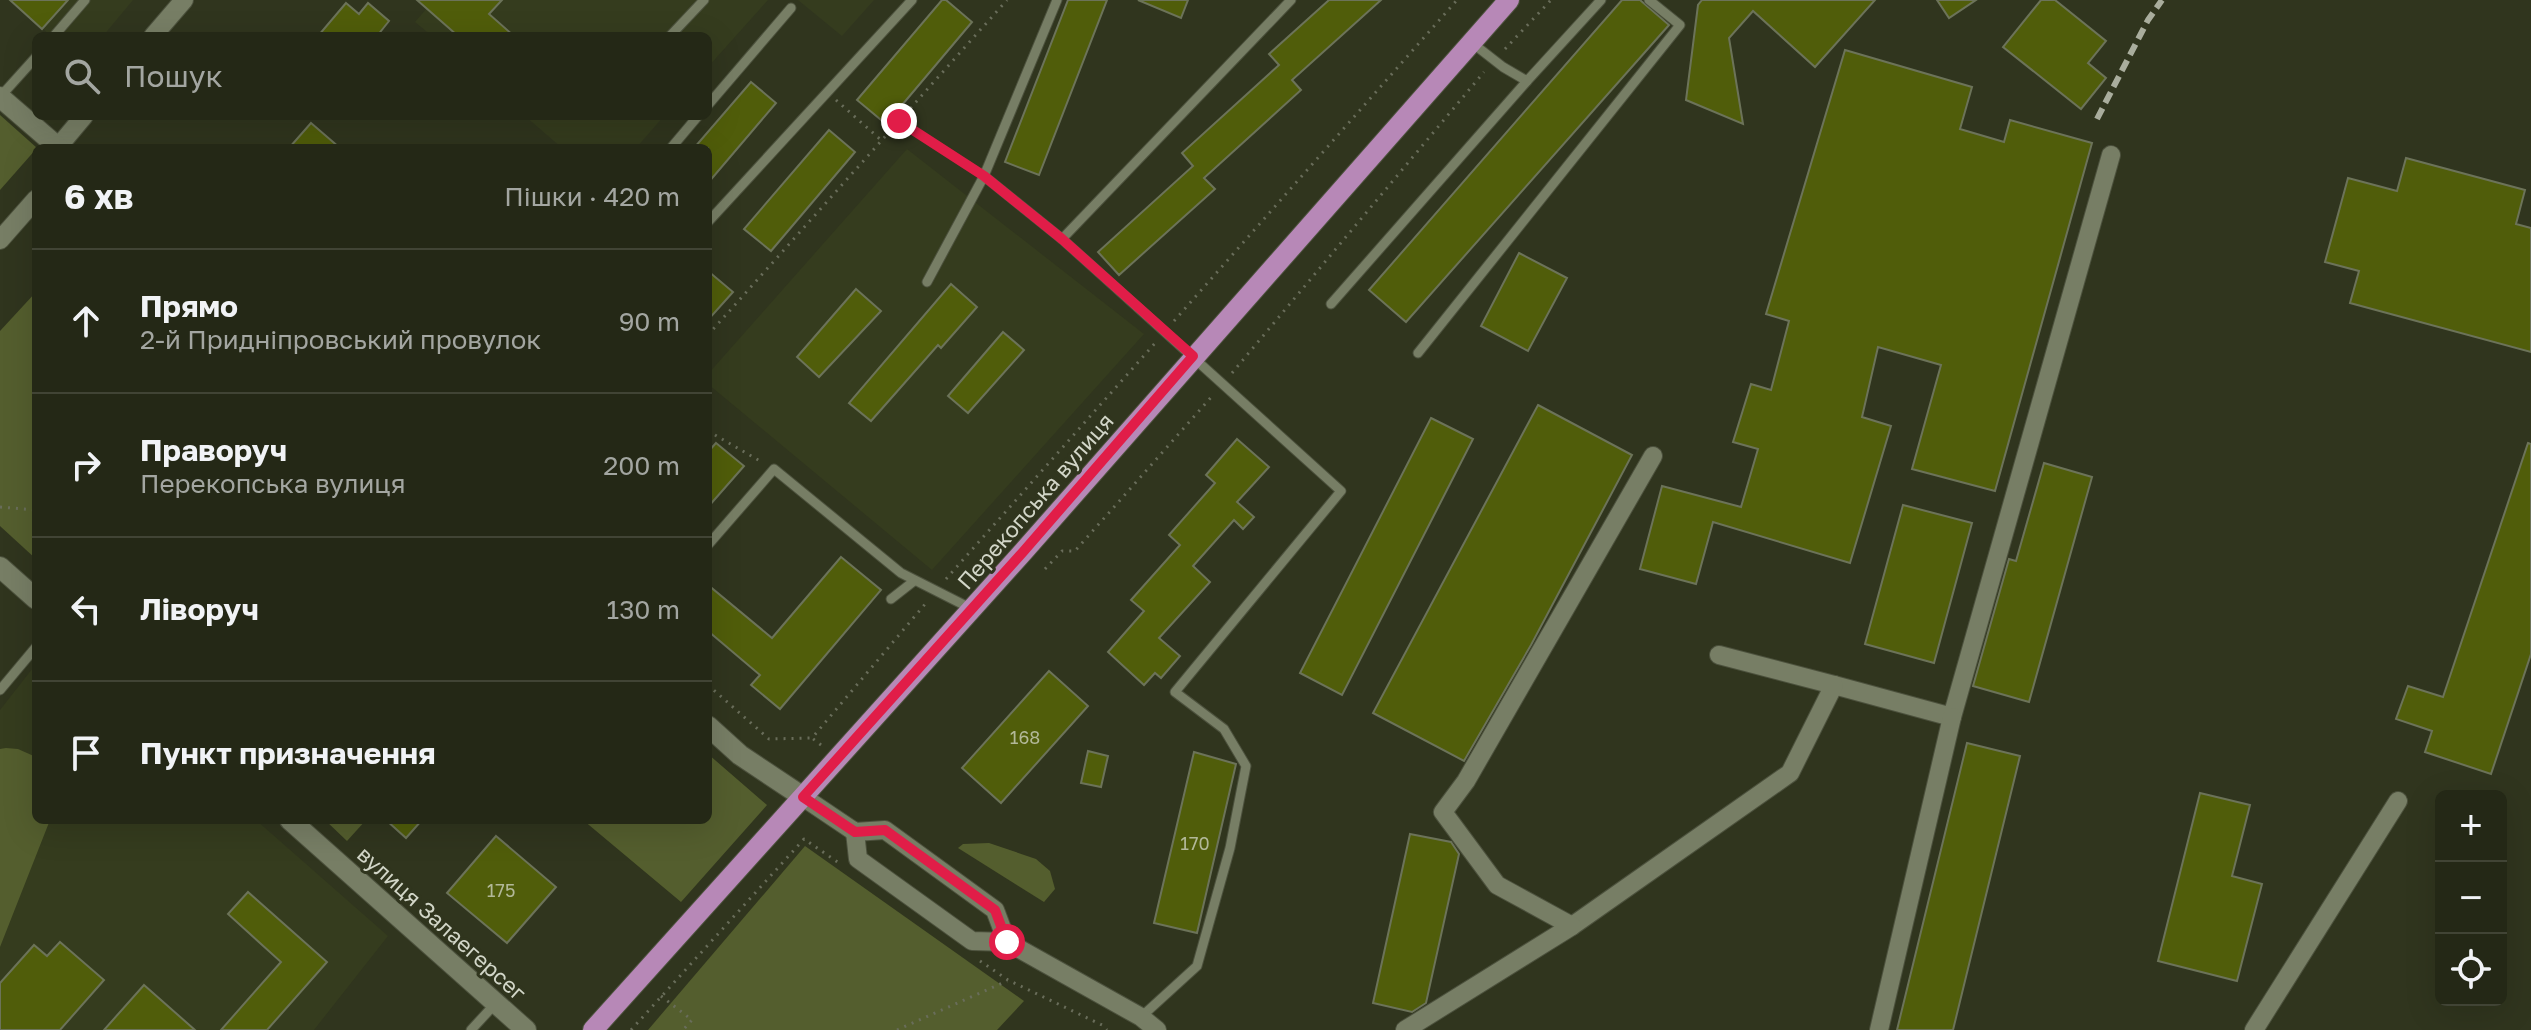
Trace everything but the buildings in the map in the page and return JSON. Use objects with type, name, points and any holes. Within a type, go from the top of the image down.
[{"type":"main road","name":"Перекопська вулиця","points":[[593,1030],[972,609],[1509,0]]},
{"type":"main road","points":[[0,97],[53,144]]},
{"type":"main road","points":[[0,567],[32,595]]},
{"type":"main road","points":[[712,729],[753,764],[803,797]]},
{"type":"main road","name":"вулиця Залаегерсег","points":[[294,824],[526,1030]]},
{"type":"street","points":[[156,32],[184,0]]},
{"type":"street","points":[[61,144],[81,120]]},
{"type":"street","points":[[1879,1030],[1952,717],[2111,155]]},
{"type":"street","points":[[0,240],[32,204]]},
{"type":"street","points":[[1572,926],[1497,885],[1443,812],[1466,781],[1653,456]]},
{"type":"street","points":[[1719,655],[1952,717]]},
{"type":"street","points":[[1405,1030],[1572,926],[1790,773],[1834,685]]},
{"type":"street","points":[[803,797],[855,832],[885,830],[995,910],[1007,942]]},
{"type":"street","points":[[2254,1030],[2398,801]]},
{"type":"street","points":[[855,832],[858,859],[972,941],[1007,942],[1134,1024],[1157,1030]]},
{"type":"lane","points":[[57,32],[85,0]]},
{"type":"lane","points":[[674,32],[704,0]]},
{"type":"lane","points":[[712,218],[912,0]]},
{"type":"lane","points":[[927,282],[984,176],[1057,0]]},
{"type":"lane","points":[[1062,239],[1291,0]]},
{"type":"lane","points":[[1331,304],[1601,0]]},
{"type":"lane","points":[[1418,353],[1680,25],[1649,0]]},
{"type":"lane","points":[[712,100],[791,8]]},
{"type":"lane","points":[[1471,42],[1527,81]]},
{"type":"lane","points":[[0,97],[32,61]]},
{"type":"lane","points":[[674,144],[695,120]]},
{"type":"lane","points":[[984,176],[1166,330],[1341,491],[1175,692],[1224,729],[1246,766],[1230,848],[1197,966],[1134,1024]]},
{"type":"lane","points":[[712,540],[774,469],[914,581],[972,609]]},
{"type":"lane","points":[[891,599],[914,581]]},
{"type":"lane","points":[[0,690],[32,652]]},
{"type":"lane","points":[[471,1030],[495,1004]]},
{"type":"path","points":[[712,331],[1007,0]]},
{"type":"path","points":[[812,738],[935,592],[1457,0]]},
{"type":"path","points":[[1045,569],[1062,551],[1075,551],[1223,383],[1495,60],[1551,0]]},
{"type":"path","points":[[828,92],[881,141]]},
{"type":"path","points":[[899,121],[984,176]]},
{"type":"path","points":[[712,433],[774,469]]},
{"type":"path","points":[[0,507],[32,510]]},
{"type":"path","points":[[712,689],[769,739],[812,738],[822,747]]},
{"type":"path","points":[[631,1030],[804,839]]},
{"type":"path","points":[[897,1030],[1008,980],[1107,1030]]},
{"type":"path","points":[[661,996],[692,1020],[683,1030]]},
{"type":"shaded area","points":[[11,0],[133,0],[106,32],[47,32]]},
{"type":"shaded area","points":[[434,0],[768,0],[712,63],[712,32],[427,32],[415,22]]},
{"type":"shaded area","points":[[798,0],[874,0],[842,36]]},
{"type":"shaded area","points":[[0,115],[33,144],[32,154],[0,190]]},
{"type":"shaded area","points":[[530,120],[660,120],[640,144],[557,144]]},
{"type":"shaded area","points":[[907,149],[1144,334],[932,570],[712,387],[712,369]]},
{"type":"shaded area","points":[[32,296],[32,555],[0,526],[0,331]]},
{"type":"shaded area","points":[[32,669],[32,824],[261,824],[388,936],[314,1030],[0,1030],[0,710]]},
{"type":"shaded area","points":[[0,749],[18,749],[32,755],[32,824],[48,824],[0,947]]},
{"type":"shaded area","points":[[712,757],[767,805],[681,902],[588,824],[712,824]]},
{"type":"shaded area","points":[[329,824],[362,824],[347,841]]},
{"type":"shaded area","points":[[989,843],[1036,859],[1050,871],[1055,889],[1044,902],[958,848],[963,844]]},
{"type":"shaded area","points":[[805,846],[1024,1001],[997,1030],[648,1030]]},
{"type":"railway","points":[[2097,119],[2148,20],[2162,0]]},
{"type":"route","points":[[899,121],[984,176],[1062,239],[1193,356],[1023,552],[803,797],[855,832],[885,830],[995,910],[1007,942]]}]
